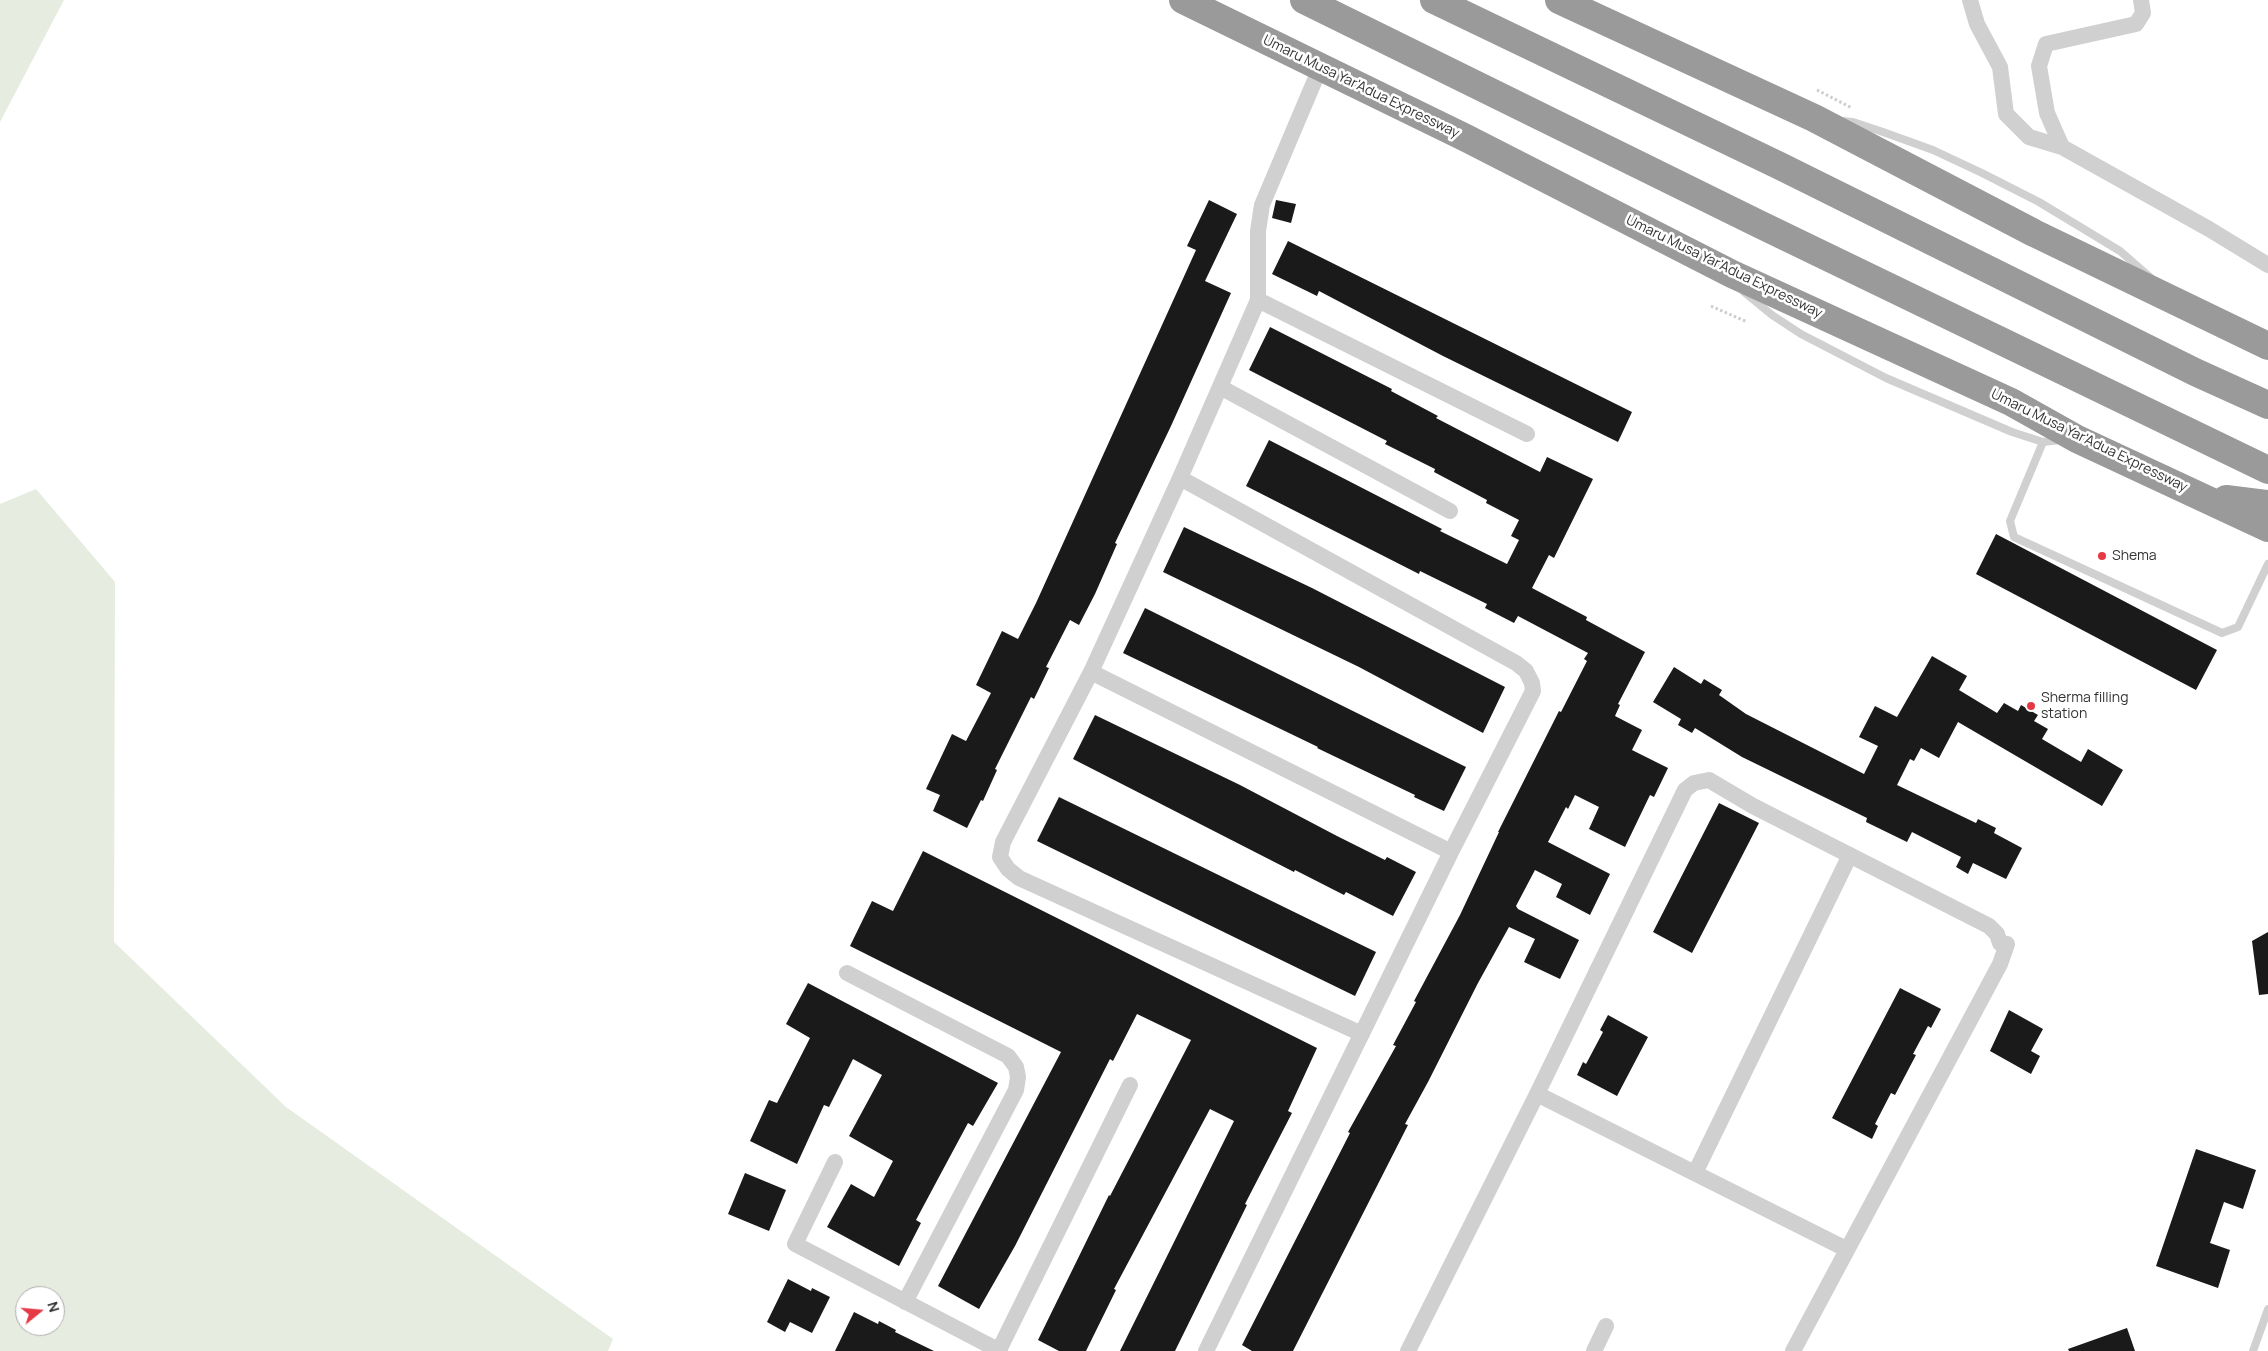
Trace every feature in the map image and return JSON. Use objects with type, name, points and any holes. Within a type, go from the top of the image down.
[{"type":"highway","name":"Umaru Musa Yar'Adua Expressway","points":[[1183,0],[1466,138],[1732,274],[2010,402],[2077,438],[2268,528]]},
{"type":"highway","points":[[1304,0],[1759,224],[2268,470]]},
{"type":"highway","points":[[1434,0],[1780,166],[2178,363],[2268,405]]},
{"type":"highway","points":[[1559,0],[1814,118],[2034,232],[2161,292],[2268,346]]},
{"type":"highway","points":[[2202,496],[2268,504]]},
{"type":"street","points":[[1970,0],[1977,24],[2000,67],[2006,114],[2029,137],[2062,147],[2209,229],[2268,265]]},
{"type":"street","points":[[2062,147],[2047,113],[2039,66],[2046,44],[2136,24],[2143,13],[2141,0]]},
{"type":"street","points":[[1320,68],[1262,205],[1258,231],[1258,300],[1180,478],[1091,672],[1002,842],[1000,857],[1008,869],[1019,878],[1362,1034]]},
{"type":"street","points":[[1258,300],[1527,434]]},
{"type":"street","points":[[1220,386],[1450,511]]},
{"type":"street","points":[[1180,478],[1516,663],[1526,671],[1532,683],[1533,691],[1451,852],[1206,1351]]},
{"type":"street","points":[[1091,672],[1451,852]]},
{"type":"street","points":[[1408,1351],[1537,1094],[1685,790],[1694,783],[1709,780],[1753,806],[1989,926],[1997,934],[2000,943],[2007,944],[2000,964],[1793,1351]]},
{"type":"street","points":[[1695,1173],[1850,855]]},
{"type":"street","points":[[847,973],[1008,1056],[1017,1072],[1016,1090],[905,1302]]},
{"type":"street","points":[[835,1162],[795,1244],[999,1351],[1130,1085]]},
{"type":"street","points":[[1537,1094],[1846,1249]]},
{"type":"street","points":[[1594,1351],[1606,1326]]},
{"type":"lane","points":[[1732,274],[1741,289],[1772,315],[1837,354],[1937,402],[2012,432],[2043,442],[2077,438]]},
{"type":"lane","points":[[2043,442],[2010,521],[2014,537],[2222,633],[2238,627],[2268,564]]},
{"type":"lane","points":[[2253,1351],[2266,1321],[2268,1309]]},
{"type":"path","points":[[1817,90],[1859,112]]},
{"type":"path","points":[[1711,306],[1746,322]]},
{"type":"shaded area","points":[[0,0],[64,0],[0,122]]},
{"type":"shaded area","points":[[36,489],[115,582],[114,942],[286,1107],[613,1339],[608,1351],[0,1351],[0,504]]},
{"type":"building","points":[[1209,200],[1237,214],[1205,281],[1231,293],[1171,426],[1115,543],[1117,544],[1095,594],[1079,625],[1070,620],[1046,667],[1049,668],[1034,699],[1031,697],[995,769],[997,770],[983,801],[981,800],[967,828],[933,811],[940,795],[926,789],[952,734],[966,741],[991,693],[976,685],[1002,631],[1018,639],[1036,603],[1196,250],[1187,246]]},
{"type":"building","points":[[1276,200],[1296,204],[1291,223],[1272,218]]},
{"type":"building","points":[[1288,241],[1632,412],[1618,442],[1443,356],[1319,291],[1317,296],[1272,274]]},
{"type":"building","points":[[1270,327],[1392,389],[1391,391],[1438,416],[1436,418],[1540,472],[1547,457],[1593,479],[1554,558],[1549,555],[1532,588],[1587,617],[1586,620],[1645,652],[1618,704],[1620,705],[1615,716],[1642,730],[1632,750],[1668,768],[1654,797],[1650,795],[1625,847],[1589,829],[1599,807],[1575,795],[1568,809],[1566,807],[1548,842],[1610,874],[1590,915],[1556,897],[1562,884],[1535,870],[1516,906],[1518,909],[1579,940],[1560,979],[1524,962],[1535,939],[1509,927],[1405,1124],[1408,1125],[1293,1351],[1252,1351],[1242,1345],[1350,1133],[1348,1132],[1396,1046],[1393,1045],[1416,1002],[1414,1001],[1460,915],[1498,832],[1559,711],[1561,712],[1587,661],[1584,659],[1588,653],[1518,616],[1514,623],[1485,608],[1487,604],[1420,571],[1419,574],[1246,486],[1269,440],[1442,529],[1440,531],[1507,564],[1519,540],[1511,536],[1519,520],[1486,503],[1487,500],[1434,472],[1435,469],[1385,444],[1387,441],[1249,370]]},
{"type":"building","points":[[1184,527],[1312,588],[1505,687],[1483,733],[1359,667],[1163,572]]},
{"type":"building","points":[[1996,534],[2217,650],[2196,690],[1976,574]]},
{"type":"building","points":[[1145,608],[1466,767],[1444,811],[1318,747],[1123,653]]},
{"type":"building","points":[[1932,656],[1967,676],[1959,690],[1997,713],[2004,703],[2018,711],[2021,705],[2038,715],[2034,721],[2048,729],[2042,739],[2081,762],[2088,749],[2123,770],[2102,806],[1958,722],[1939,758],[1921,748],[1914,761],[1910,759],[1897,785],[1976,823],[1978,819],[1996,828],[1994,833],[2022,848],[2006,879],[1973,863],[1968,874],[1956,867],[1961,857],[1912,832],[1907,842],[1866,822],[1867,818],[1742,757],[1695,728],[1692,733],[1678,725],[1681,719],[1653,702],[1674,667],[1701,684],[1704,679],[1722,690],[1719,695],[1746,714],[1864,774],[1878,746],[1859,737],[1875,706],[1897,717]]},
{"type":"building","points":[[1095,715],[1240,785],[1385,860],[1387,857],[1416,872],[1393,916],[1346,892],[1344,895],[1295,870],[1294,872],[1073,759]]},
{"type":"building","points":[[1059,797],[1376,952],[1355,996],[1037,841]]},
{"type":"building","points":[[1719,803],[1759,823],[1692,953],[1653,932]]},
{"type":"building","points":[[923,851],[1317,1048],[1288,1111],[1292,1113],[1245,1204],[1247,1205],[1175,1351],[1120,1351],[1234,1121],[1210,1109],[1114,1289],[1116,1290],[1086,1351],[1059,1351],[1038,1340],[1109,1195],[1191,1040],[1137,1014],[1113,1061],[1110,1059],[1015,1246],[979,1309],[938,1286],[1061,1052],[850,946],[872,901],[893,911]]},
{"type":"building","points":[[2268,932],[2268,994],[2259,995],[2252,941]]},
{"type":"building","points":[[808,983],[998,1083],[973,1126],[968,1123],[916,1220],[921,1223],[899,1266],[827,1227],[851,1184],[874,1197],[893,1161],[849,1136],[882,1075],[853,1059],[829,1107],[824,1105],[797,1164],[750,1141],[769,1100],[777,1103],[810,1038],[786,1024]]},
{"type":"building","points":[[1900,988],[1941,1009],[1931,1028],[1928,1026],[1913,1054],[1916,1055],[1895,1095],[1891,1093],[1875,1124],[1878,1126],[1872,1139],[1832,1118]]},
{"type":"building","points":[[2009,1010],[2043,1029],[2031,1051],[2040,1056],[2031,1074],[1990,1051]]},
{"type":"building","points":[[1608,1015],[1648,1037],[1617,1096],[1577,1075],[1583,1062],[1586,1064],[1603,1032],[1600,1030]]},
{"type":"building","points":[[2196,1149],[2256,1170],[2243,1209],[2224,1202],[2210,1243],[2230,1250],[2218,1288],[2156,1266]]},
{"type":"building","points":[[745,1173],[786,1190],[769,1231],[728,1214]]},
{"type":"building","points":[[788,1279],[811,1291],[812,1288],[830,1297],[812,1333],[790,1322],[785,1332],[767,1322]]},
{"type":"building","points":[[854,1312],[878,1324],[879,1321],[896,1330],[895,1332],[934,1351],[835,1351]]},
{"type":"building","points":[[2127,1328],[2135,1351],[2069,1351],[2068,1349]]},
{"type":"place","name":"Shema","points":[[2102,556]]},
{"type":"place","name":"Sherma filling station","points":[[2031,706]]}]
